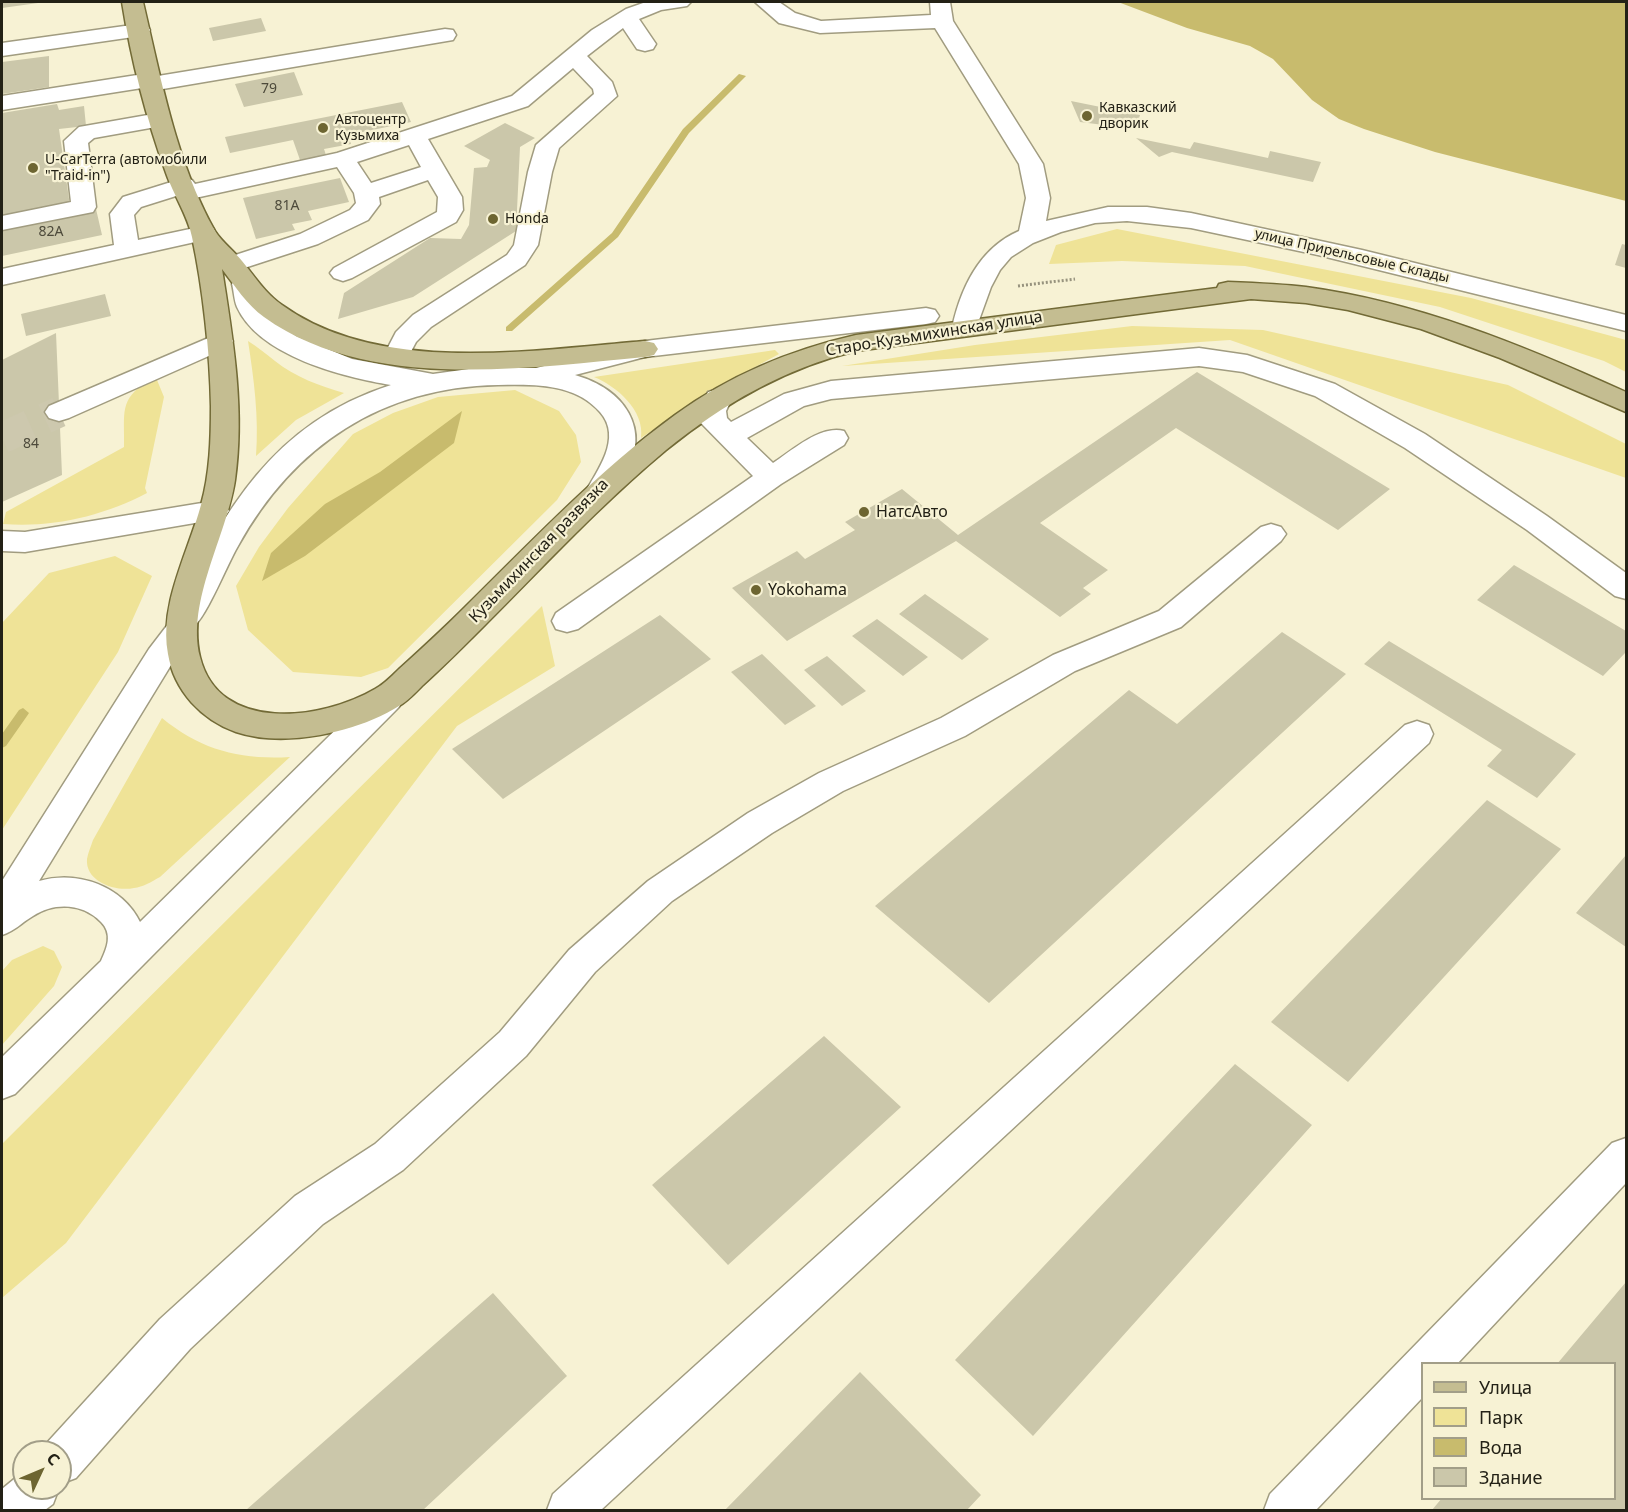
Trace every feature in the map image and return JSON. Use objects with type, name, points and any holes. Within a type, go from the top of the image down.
[{"type":"main road","name":"Старо-Кузьмихинская улица","points":[[132,2],[159,120],[204,233],[273,311],[317,336],[355,349],[397,355],[483,360],[645,349]]},
{"type":"main road","points":[[183,622],[192,576],[214,511],[223,462],[225,432],[220,341],[204,233]]},
{"type":"main road","name":"Старо-Кузьмихинская улица","points":[[926,316],[970,310],[1251,291],[1308,295],[1414,320],[1510,352],[1626,403]]},
{"type":"main road","name":"Старо-Кузьмихинская улица","points":[[591,502],[670,432],[718,398],[764,372],[815,353],[970,310]]},
{"type":"main road","name":"Кузьмихинская развязка","points":[[183,622],[188,671],[196,686],[216,707],[239,720],[277,725],[317,722],[354,712],[388,698],[428,663],[591,502]]},
{"type":"street","points":[[127,250],[122,214],[132,202],[185,189],[343,159],[520,101],[540,88],[588,43],[627,18],[653,6],[680,2]]},
{"type":"street","points":[[766,2],[787,18],[820,27],[941,11],[1031,164],[1038,198],[1031,235]]},
{"type":"street","points":[[627,18],[645,44]]},
{"type":"street","points":[[2,50],[139,30]]},
{"type":"street","points":[[2,103],[151,82],[445,35]]},
{"type":"street","points":[[397,355],[405,338],[422,321],[516,260],[526,245],[540,172],[548,145],[606,96],[604,87],[574,56]]},
{"type":"street","points":[[2,223],[84,207],[76,141],[87,132],[159,120]]},
{"type":"street","points":[[343,273],[447,217],[452,210],[450,197],[415,136]]},
{"type":"street","points":[[343,159],[366,193],[368,204],[359,215],[238,274],[248,306],[265,326],[314,355],[350,369],[406,380],[459,379]]},
{"type":"street","points":[[366,193],[434,170]]},
{"type":"street","name":"улица Прирельсовые Склады","points":[[970,310],[984,273],[1002,252],[1031,235],[1074,220],[1107,214],[1143,215],[1228,229],[1378,260],[1626,323]]},
{"type":"street","points":[[2,278],[204,233]]},
{"type":"street","name":"Старо-Кузьмихинская улица","points":[[532,376],[645,349],[926,316]]},
{"type":"street","points":[[59,412],[220,341]]},
{"type":"street","points":[[728,436],[794,400],[831,390],[1199,357],[1247,364],[1325,390],[1415,441],[1537,523],[1626,588]]},
{"type":"street","name":"Кузьмихинская развязка","points":[[183,622],[238,518],[265,482],[292,454],[317,434],[362,408],[420,386],[459,379],[532,376],[558,379],[586,389],[602,400],[619,419],[624,438],[622,457],[611,477],[591,502]]},
{"type":"street","points":[[718,398],[712,411],[712,418],[771,477]]},
{"type":"street","points":[[670,432],[688,425],[702,424],[728,436]]},
{"type":"street","points":[[567,621],[771,477],[834,438]]},
{"type":"street","points":[[2,540],[25,542],[214,511]]},
{"type":"street","points":[[72,1449],[175,1334],[309,1210],[389,1157],[513,1044],[582,961],[660,891],[760,823],[831,782],[953,727],[1064,663],[1170,619],[1271,534]]},
{"type":"street","points":[[2,911],[183,622]]},
{"type":"street","points":[[2,1082],[388,698]]},
{"type":"street","points":[[569,1510],[1417,734]]},
{"type":"street","points":[[2,920],[20,905],[49,893],[73,892],[96,899],[113,910],[128,935],[125,953],[110,975]]},
{"type":"street","points":[[1429,1362],[1626,1156]]},
{"type":"street","points":[[1286,1510],[1421,1369]]},
{"type":"street","points":[[11,1510],[23,1500]]},
{"type":"path","points":[[970,310],[1075,279]]},
{"type":"green space","points":[[1117,229],[1471,298],[1626,340],[1626,372],[1604,361],[1440,307],[1245,266],[1122,261],[1049,264],[1056,245]]},
{"type":"green space","points":[[1132,326],[1263,330],[1508,385],[1626,444],[1626,478],[1230,340],[842,366],[975,345]]},
{"type":"green space","points":[[248,341],[291,372],[344,393],[296,420],[256,456],[254,384]]},
{"type":"green space","points":[[775,350],[779,354],[709,392],[641,438],[641,428],[634,409],[620,393],[594,377]]},
{"type":"green space","points":[[149,380],[157,380],[164,397],[145,488],[147,493],[113,508],[77,519],[40,524],[3,524],[6,512],[124,447],[125,408],[132,394]]},
{"type":"green space","points":[[515,390],[559,411],[576,435],[581,462],[557,500],[388,668],[361,677],[293,672],[248,630],[236,586],[259,547],[288,508],[353,434],[393,413],[438,397]]},
{"type":"green space","points":[[115,556],[152,576],[118,652],[2,830],[2,623],[49,573]]},
{"type":"green space","points":[[542,606],[555,666],[457,726],[66,1243],[2,1298],[2,1144]]},
{"type":"green space","points":[[162,718],[191,738],[222,751],[254,757],[290,757],[160,877],[137,887],[127,889],[111,887],[103,884],[91,874],[87,859],[89,852],[93,840]]},
{"type":"green space","points":[[43,946],[54,951],[62,967],[54,986],[2,1045],[2,971],[12,960]]},
{"type":"water","points":[[1118,2],[1626,2],[1626,201],[1435,152],[1364,129],[1339,119],[1312,100],[1273,59],[1250,46],[1187,28]]},
{"type":"water","points":[[462,411],[454,443],[305,556],[262,581],[271,553],[325,504],[380,472]]},
{"type":"building","points":[[2,2],[38,2],[38,3],[2,8]]},
{"type":"building","points":[[261,18],[266,31],[213,41],[209,28]]},
{"type":"building","points":[[49,56],[49,87],[2,94],[2,62]]},
{"type":"building","points":[[294,72],[303,95],[244,107],[235,84]]},
{"type":"building","points":[[1071,101],[1140,115],[1136,129],[1080,122]]},
{"type":"building","name":"Автоцентр Кузьмиха","points":[[402,102],[411,122],[348,135],[351,144],[324,149],[326,155],[300,160],[293,140],[230,153],[225,137]]},
{"type":"building","name":"U-CarTerra (автомобили \"Traid-in\")","points":[[57,104],[59,110],[84,106],[86,126],[59,129],[70,206],[2,218],[2,113]]},
{"type":"building","name":"Honda","points":[[505,123],[535,138],[520,147],[516,231],[413,297],[338,319],[344,293],[430,238],[461,239],[469,225],[474,168],[487,167],[490,160],[464,146]]},
{"type":"building","points":[[1136,138],[1190,149],[1194,142],[1268,158],[1270,151],[1321,162],[1313,182],[1172,152],[1159,157]]},
{"type":"building","points":[[340,178],[349,202],[308,211],[312,220],[292,224],[295,230],[256,239],[243,198]]},
{"type":"building","points":[[96,209],[102,235],[2,256],[2,230]]},
{"type":"building","points":[[1622,244],[1626,245],[1626,268],[1615,265]]},
{"type":"building","points":[[105,294],[111,316],[26,336],[21,314]]},
{"type":"building","points":[[56,333],[62,475],[2,502],[2,360]]},
{"type":"building","points":[[1197,372],[1390,489],[1338,530],[1176,428],[1040,523],[1108,570],[1083,588],[1091,594],[1060,617],[956,541],[787,641],[732,588],[797,551],[805,559],[855,530],[845,522],[902,489],[958,535]]},
{"type":"building","points":[[1514,565],[1626,631],[1626,652],[1603,676],[1477,600]]},
{"type":"building","points":[[925,594],[989,639],[962,660],[899,614]]},
{"type":"building","points":[[660,615],[711,659],[503,799],[452,749]]},
{"type":"building","points":[[877,619],[928,657],[903,676],[852,636]]},
{"type":"building","points":[[1282,632],[1346,674],[989,1003],[875,906],[1129,690],[1177,724]]},
{"type":"building","points":[[1389,641],[1576,754],[1537,798],[1487,766],[1502,750],[1364,664]]},
{"type":"building","points":[[762,654],[816,706],[785,725],[731,672]]},
{"type":"building","points":[[827,656],[866,691],[842,706],[804,670]]},
{"type":"building","points":[[1487,800],[1561,849],[1348,1082],[1271,1022]]},
{"type":"building","points":[[1626,855],[1626,947],[1576,913]]},
{"type":"building","points":[[824,1036],[901,1107],[728,1265],[652,1185]]},
{"type":"building","points":[[1235,1064],[1312,1125],[1033,1436],[955,1360]]},
{"type":"building","points":[[1626,1282],[1626,1510],[1432,1510],[1440,1500],[1616,1500],[1616,1362],[1559,1362]]},
{"type":"building","points":[[493,1293],[567,1376],[423,1510],[246,1510]]},
{"type":"building","points":[[860,1372],[981,1495],[967,1510],[725,1510]]},
{"type":"waterway","points":[[509,329],[615,235],[686,131],[742,76]]},
{"type":"waterway","points":[[2,743],[23,713]]},
{"type":"tunnel","points":[[2,438],[59,412]]},
{"type":"place","name":"Кавказский дворик","points":[[1087,116]]},
{"type":"place","name":"Автоцентр Кузьмиха","points":[[323,128]]},
{"type":"place","name":"U-CarTerra (автомобили \"Traid-in\")","points":[[33,168]]},
{"type":"place","name":"Honda","points":[[493,219]]},
{"type":"place","name":"НатсАвто","points":[[864,512]]},
{"type":"place","name":"Yokohama","points":[[756,590]]}]
